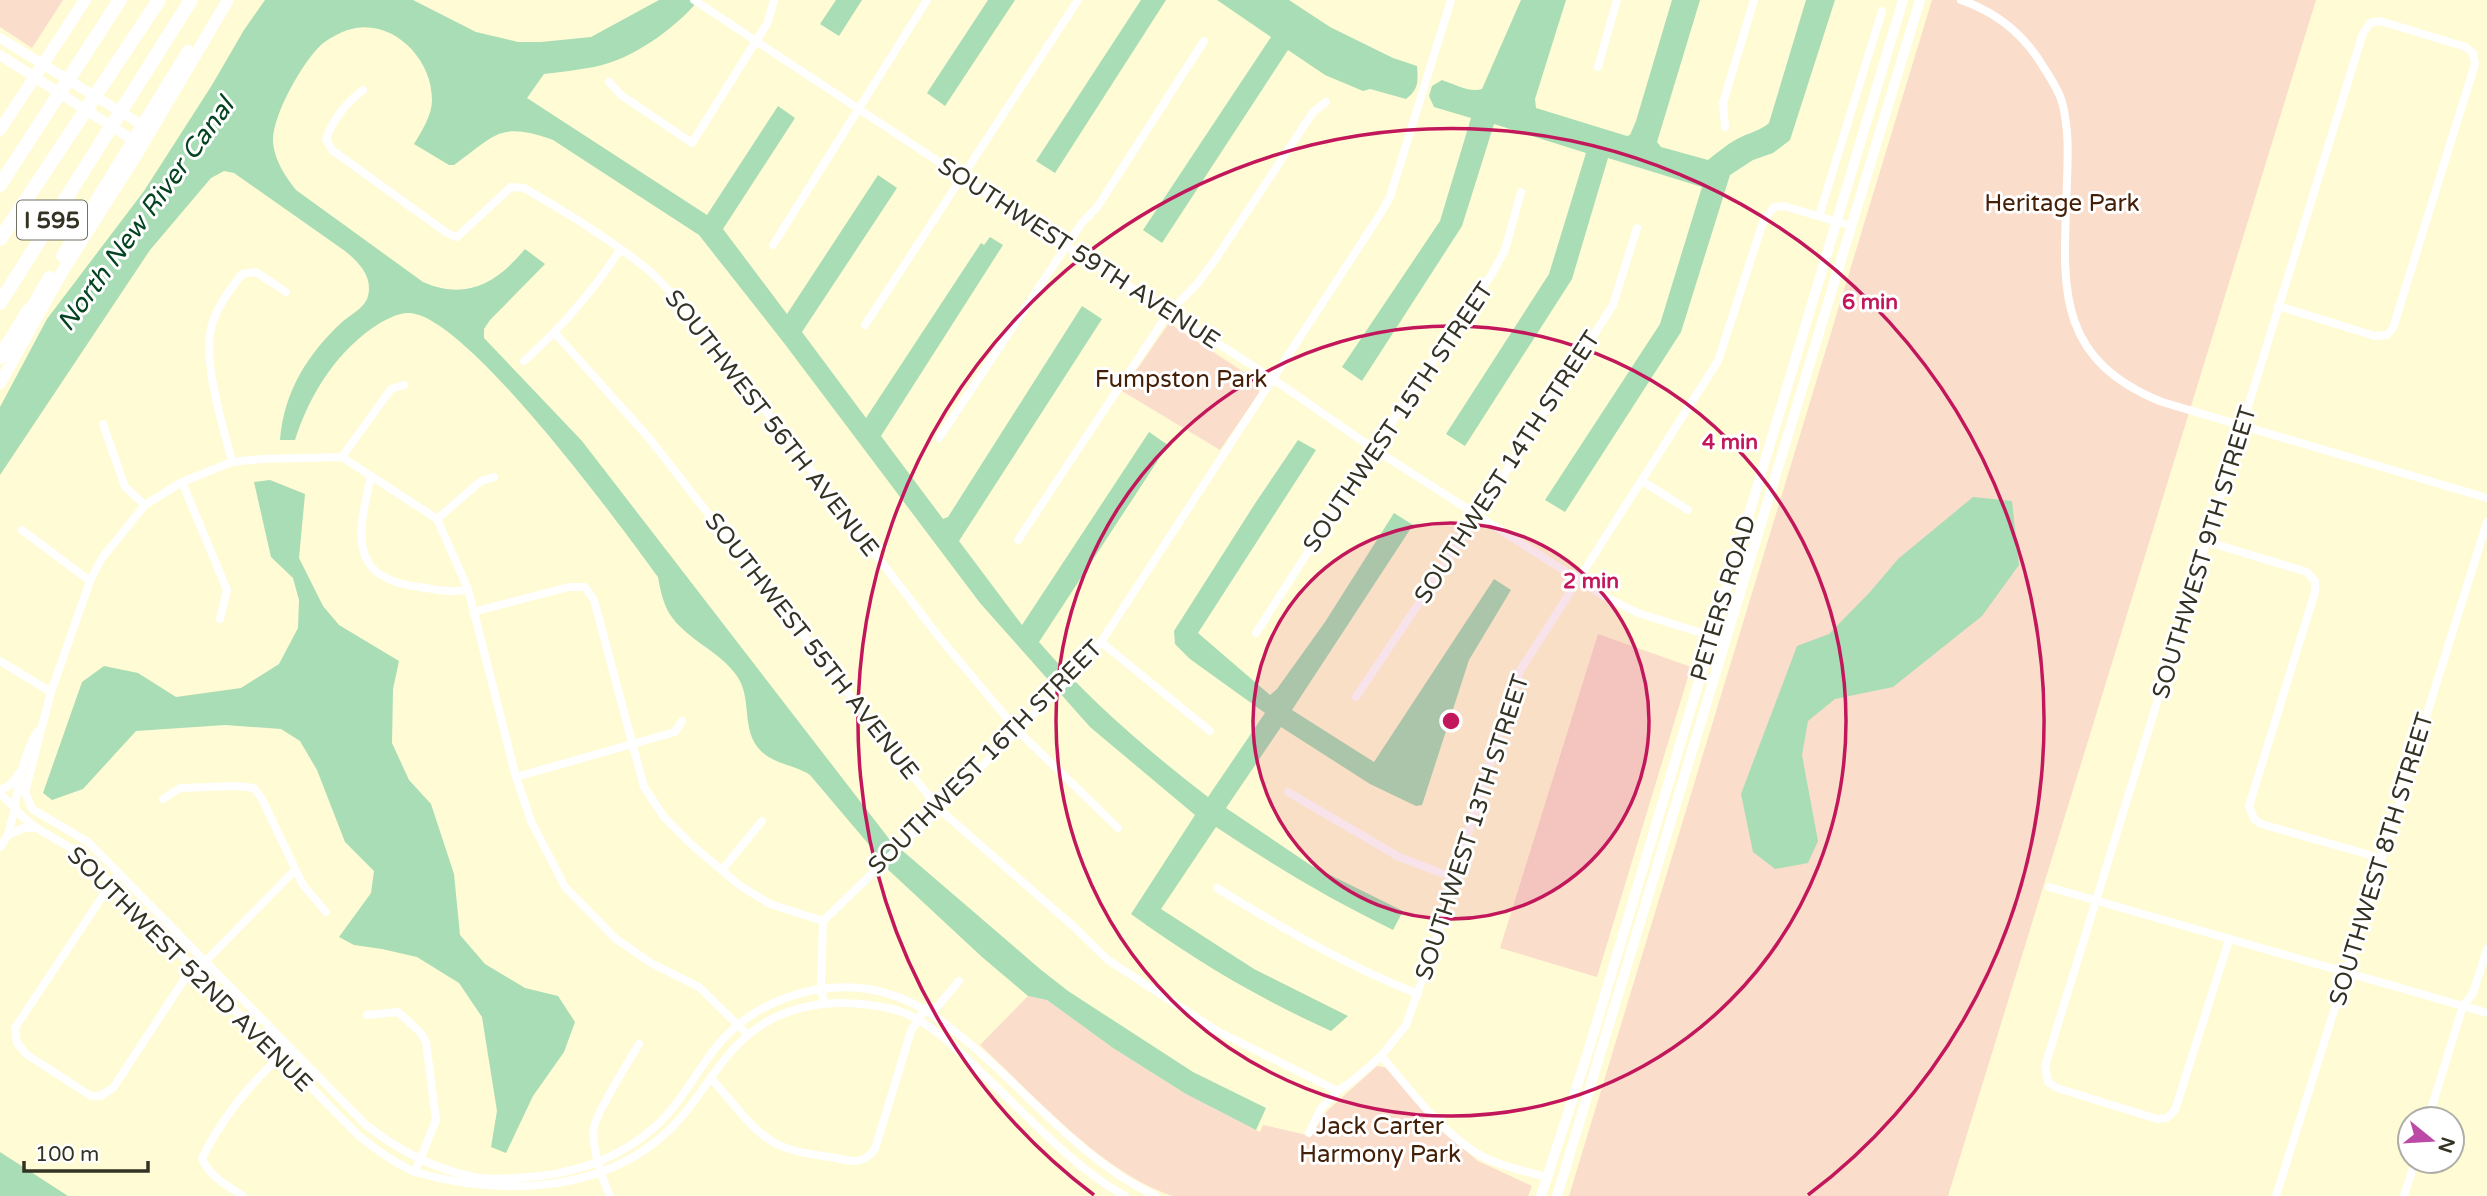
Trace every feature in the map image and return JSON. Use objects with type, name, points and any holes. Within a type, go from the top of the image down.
[{"type":"highway","name":"I 595","points":[[0,185],[120,0]]},
{"type":"highway","points":[[0,239],[159,0]]},
{"type":"highway","name":"I 595","points":[[0,303],[191,0]]},
{"type":"highway","points":[[0,248],[40,180]]},
{"type":"highway","points":[[0,357],[29,310]]},
{"type":"main road","points":[[0,130],[85,0]]},
{"type":"main road","points":[[0,369],[29,310],[220,0]]},
{"type":"main road","points":[[0,383],[62,272],[137,154],[228,0]]},
{"type":"main road","name":"PETERS ROAD","points":[[1541,1196],[1591,1043],[1903,0]]},
{"type":"main road","name":"PETERS ROAD","points":[[1557,1196],[1920,0]]},
{"type":"main road","points":[[0,38],[142,125]]},
{"type":"main road","points":[[0,55],[133,140]]},
{"type":"street","name":"SOUTHWEST 59TH AVENUE","points":[[694,0],[1273,379],[1374,449],[1602,595],[1638,613],[1724,640]]},
{"type":"street","points":[[609,82],[621,95],[691,143],[757,42],[768,22],[774,0]]},
{"type":"street","points":[[773,245],[927,0]]},
{"type":"street","points":[[865,325],[1078,0]]},
{"type":"street","name":"SOUTHWEST 16TH STREET","points":[[823,921],[1073,675],[1101,642],[1390,197],[1451,0]]},
{"type":"street","points":[[1598,67],[1618,0]]},
{"type":"street","points":[[1725,127],[1723,103],[1754,0]]},
{"type":"street","points":[[1961,0],[1993,15],[2018,33],[2039,60],[2061,100],[2068,136],[2064,279],[2071,314],[2097,361],[2117,379],[2162,402],[2487,498]]},
{"type":"street","points":[[1819,216],[1882,11]]},
{"type":"street","name":"SOUTHWEST 9TH STREET","points":[[2229,940],[2175,1110],[2167,1118],[2157,1119],[2057,1088],[2048,1082],[2045,1066],[2208,542],[2278,306],[2363,33],[2370,23],[2380,21],[2466,47],[2473,52],[2475,64],[2393,328],[2387,335],[2375,336],[2278,306]]},
{"type":"street","points":[[939,438],[1081,224],[1098,206],[1204,41]]},
{"type":"street","name":"SOUTHWEST 56TH AVENUE","points":[[363,90],[349,101],[330,127],[326,139],[332,150],[447,233],[457,237],[511,187],[524,188],[620,250],[663,285],[699,324],[930,626],[1017,730],[1118,828]]},
{"type":"street","points":[[1018,540],[1169,312],[1197,284],[1313,112],[1326,102]]},
{"type":"street","name":"SOUTHWEST 15TH STREET","points":[[1256,633],[1374,449],[1493,272],[1505,250],[1521,192]]},
{"type":"street","name":"SOUTHWEST 13TH STREET","points":[[1309,1133],[1321,1108],[1381,1056],[1406,1025],[1438,935],[1521,669],[1718,361],[1769,210],[1784,206],[1851,226]]},
{"type":"street","name":"SOUTHWEST 14TH STREET","points":[[1356,696],[1478,515],[1613,305],[1637,228]]},
{"type":"street","points":[[524,361],[555,333],[604,275],[620,250]]},
{"type":"street","points":[[232,462],[210,365],[209,340],[214,317],[242,274],[256,272],[286,292]]},
{"type":"street","name":"SOUTHWEST 55TH AVENUE","points":[[555,333],[649,438],[939,809],[1108,960],[1217,1031],[1338,1091]]},
{"type":"street","points":[[342,457],[391,389],[404,385]]},
{"type":"street","points":[[103,424],[125,487],[145,506]]},
{"type":"street","points":[[0,847],[8,835],[23,767],[32,740],[40,726],[90,581],[110,547],[145,506],[182,482],[232,462],[262,458],[342,457],[437,519],[468,589],[516,778],[531,821],[565,887],[616,939],[651,964],[699,987],[747,1034]]},
{"type":"street","points":[[371,476],[361,520],[361,548],[367,563],[384,576],[410,586],[458,592],[468,589]]},
{"type":"street","points":[[437,519],[481,481],[494,477]]},
{"type":"street","points":[[1642,481],[1688,510]]},
{"type":"street","points":[[182,482],[227,590],[220,619]]},
{"type":"street","name":"SOUTHWEST 8TH STREET","points":[[2276,1196],[2487,522]]},
{"type":"street","points":[[22,530],[90,581]]},
{"type":"street","points":[[2208,542],[2307,572],[2315,581],[2315,592],[2249,806],[2253,819],[2261,824],[2381,858]]},
{"type":"street","points":[[473,612],[569,587],[585,587],[594,600],[644,786],[664,817],[739,885],[770,904],[823,921],[821,989],[824,1002]]},
{"type":"street","points":[[1101,642],[1210,731]]},
{"type":"street","points":[[0,661],[51,692]]},
{"type":"street","points":[[516,778],[674,732],[682,721]]},
{"type":"street","name":"SOUTHWEST 52ND AVENUE","points":[[40,726],[25,792],[28,804],[40,815],[88,842],[366,1125],[397,1148],[420,1160],[476,1178],[503,1179],[572,1172],[600,1161],[624,1149],[656,1126],[681,1099],[717,1047],[738,1024],[763,1008],[791,996],[842,987],[870,989],[901,998],[929,1011],[998,1069],[1092,1157],[1116,1175],[1156,1196]]},
{"type":"street","points":[[0,791],[15,780],[23,767]]},
{"type":"street","points":[[163,799],[180,788],[237,786],[254,789],[262,799],[303,885],[326,912]]},
{"type":"street","name":"SOUTHWEST 52ND AVENUE","points":[[0,791],[28,823],[66,843],[110,882],[358,1135],[391,1160],[415,1172],[449,1184],[503,1194],[552,1189],[601,1175],[637,1155],[666,1134],[693,1105],[712,1079]]},
{"type":"street","points":[[1288,792],[1399,857],[1454,878]]},
{"type":"street","points":[[722,870],[762,821]]},
{"type":"street","points":[[8,835],[16,830],[35,828]]},
{"type":"street","points":[[119,874],[110,882],[15,1028],[16,1044],[26,1054],[91,1096],[100,1096],[113,1088],[184,980],[295,870]]},
{"type":"street","points":[[2049,887],[2487,1013]]},
{"type":"street","points":[[1217,888],[1306,942],[1418,993]]},
{"type":"street","points":[[2432,1105],[2463,1006],[2473,993],[2487,949]]},
{"type":"street","points":[[958,981],[918,1019],[875,1149],[868,1158],[855,1162],[796,1152],[775,1144],[758,1131],[712,1079],[728,1055],[747,1034],[769,1020],[795,1009],[824,1002],[864,1003],[896,1010],[918,1019],[970,1062],[1084,1168],[1125,1196]]},
{"type":"street","points":[[367,1015],[398,1012],[420,1032],[426,1042],[436,1119],[415,1172]]},
{"type":"street","points":[[610,1196],[601,1175],[600,1161],[593,1140],[595,1124],[639,1044]]},
{"type":"street","points":[[243,1196],[216,1178],[206,1168],[202,1158],[215,1133],[244,1091],[289,1048]]},
{"type":"street","points":[[1381,1056],[1463,1144],[1481,1156],[1546,1177]]},
{"type":"street","points":[[2404,1196],[2411,1175]]},
{"type":"street","points":[[503,1179],[503,1194]]},
{"type":"green space","points":[[0,0],[63,0],[32,48],[0,27]]},
{"type":"green space","name":"Heritage Park","points":[[1932,0],[2316,0],[1948,1196],[1569,1196]]},
{"type":"green space","name":"Fumpston Park","points":[[1169,323],[1259,382],[1259,393],[1220,450],[1122,391]]},
{"type":"green space","points":[[1598,634],[1691,667],[1597,977],[1500,948]]},
{"type":"green space","name":"Jack Carter Harmony Park","points":[[1028,996],[1047,1000],[1113,1048],[1186,1094],[1260,1132],[1263,1125],[1311,1136],[1327,1111],[1377,1066],[1388,1068],[1453,1140],[1478,1161],[1532,1186],[1528,1196],[1173,1196],[1147,1185],[1095,1152],[980,1045]]},
{"type":"water","name":"North New River Canal","points":[[265,0],[413,0],[476,32],[518,42],[541,42],[591,37],[659,0],[699,0],[665,32],[638,50],[594,67],[544,74],[527,98],[707,215],[778,106],[795,118],[723,229],[787,314],[878,175],[897,188],[802,332],[866,418],[981,243],[984,245],[990,237],[1003,245],[881,436],[943,519],[948,517],[1082,306],[1102,319],[959,541],[1022,625],[1149,432],[1168,445],[1039,642],[1119,724],[1208,797],[1265,713],[1190,659],[1175,644],[1174,631],[1298,440],[1316,450],[1198,633],[1270,695],[1325,622],[1394,513],[1413,525],[1292,710],[1374,762],[1494,579],[1511,590],[1469,660],[1422,805],[1416,806],[1370,784],[1281,727],[1226,808],[1312,866],[1403,911],[1393,930],[1303,882],[1216,827],[1161,909],[1254,969],[1348,1016],[1331,1031],[1228,978],[1131,914],[1195,815],[1090,727],[980,603],[699,235],[553,140],[535,134],[499,134],[454,165],[449,165],[414,144],[430,111],[430,85],[426,71],[409,47],[385,31],[356,28],[326,41],[314,52],[290,90],[277,119],[273,143],[281,168],[288,179],[296,190],[423,282],[453,290],[480,285],[503,271],[525,249],[545,264],[490,320],[484,329],[484,338],[582,441],[890,840],[1068,991],[1193,1072],[1266,1108],[1256,1130],[1186,1094],[1113,1048],[1047,1000],[1028,996],[882,864],[876,853],[810,775],[772,759],[761,751],[751,734],[745,694],[737,676],[721,659],[676,622],[665,604],[658,577],[542,427],[468,349],[436,323],[410,313],[402,313],[383,321],[365,334],[339,359],[317,389],[295,440],[280,440],[286,406],[299,376],[329,335],[364,304],[369,289],[367,276],[345,251],[234,173],[224,171],[211,178],[150,250],[0,475],[0,407],[47,319],[144,191]]},
{"type":"water","points":[[836,0],[862,0],[839,36],[820,24]]},
{"type":"water","points":[[988,0],[1015,0],[945,106],[927,93]]},
{"type":"water","points":[[1141,0],[1166,0],[1055,173],[1036,161]]},
{"type":"water","points":[[1217,0],[1289,0],[1330,27],[1393,58],[1417,66],[1417,84],[1406,99],[1370,89],[1363,91],[1325,75],[1288,50],[1162,243],[1143,230],[1271,37]]},
{"type":"water","points":[[1521,0],[1566,0],[1535,99],[1536,108],[1627,136],[1636,121],[1672,0],[1700,0],[1657,142],[1661,147],[1708,160],[1733,141],[1769,123],[1806,0],[1835,0],[1790,140],[1773,153],[1753,160],[1730,175],[1681,332],[1565,512],[1545,500],[1660,324],[1702,187],[1608,158],[1572,279],[1465,446],[1446,434],[1549,274],[1586,153],[1494,124],[1462,226],[1362,381],[1342,367],[1440,221],[1471,118],[1434,107],[1429,96],[1432,86],[1442,80],[1467,89],[1482,89]]},
{"type":"water","points":[[270,480],[305,494],[299,558],[323,606],[339,625],[399,661],[393,689],[392,743],[409,780],[431,804],[454,874],[460,935],[485,964],[525,988],[558,996],[575,1022],[564,1052],[533,1096],[506,1153],[491,1147],[497,1111],[482,1017],[459,983],[417,957],[354,945],[339,937],[371,893],[374,871],[345,842],[317,770],[300,741],[281,729],[225,725],[136,731],[83,789],[52,800],[43,793],[82,682],[104,666],[138,673],[176,697],[241,688],[279,664],[298,628],[299,600],[293,578],[271,557],[254,482]]},
{"type":"water","points":[[1973,497],[2012,501],[2019,565],[1982,616],[1893,687],[1835,699],[1808,721],[1802,755],[1818,841],[1808,863],[1775,869],[1753,852],[1741,794],[1797,646],[1829,634],[1898,559]]},
{"type":"water","points":[[0,1152],[68,1196],[0,1196]]}]
